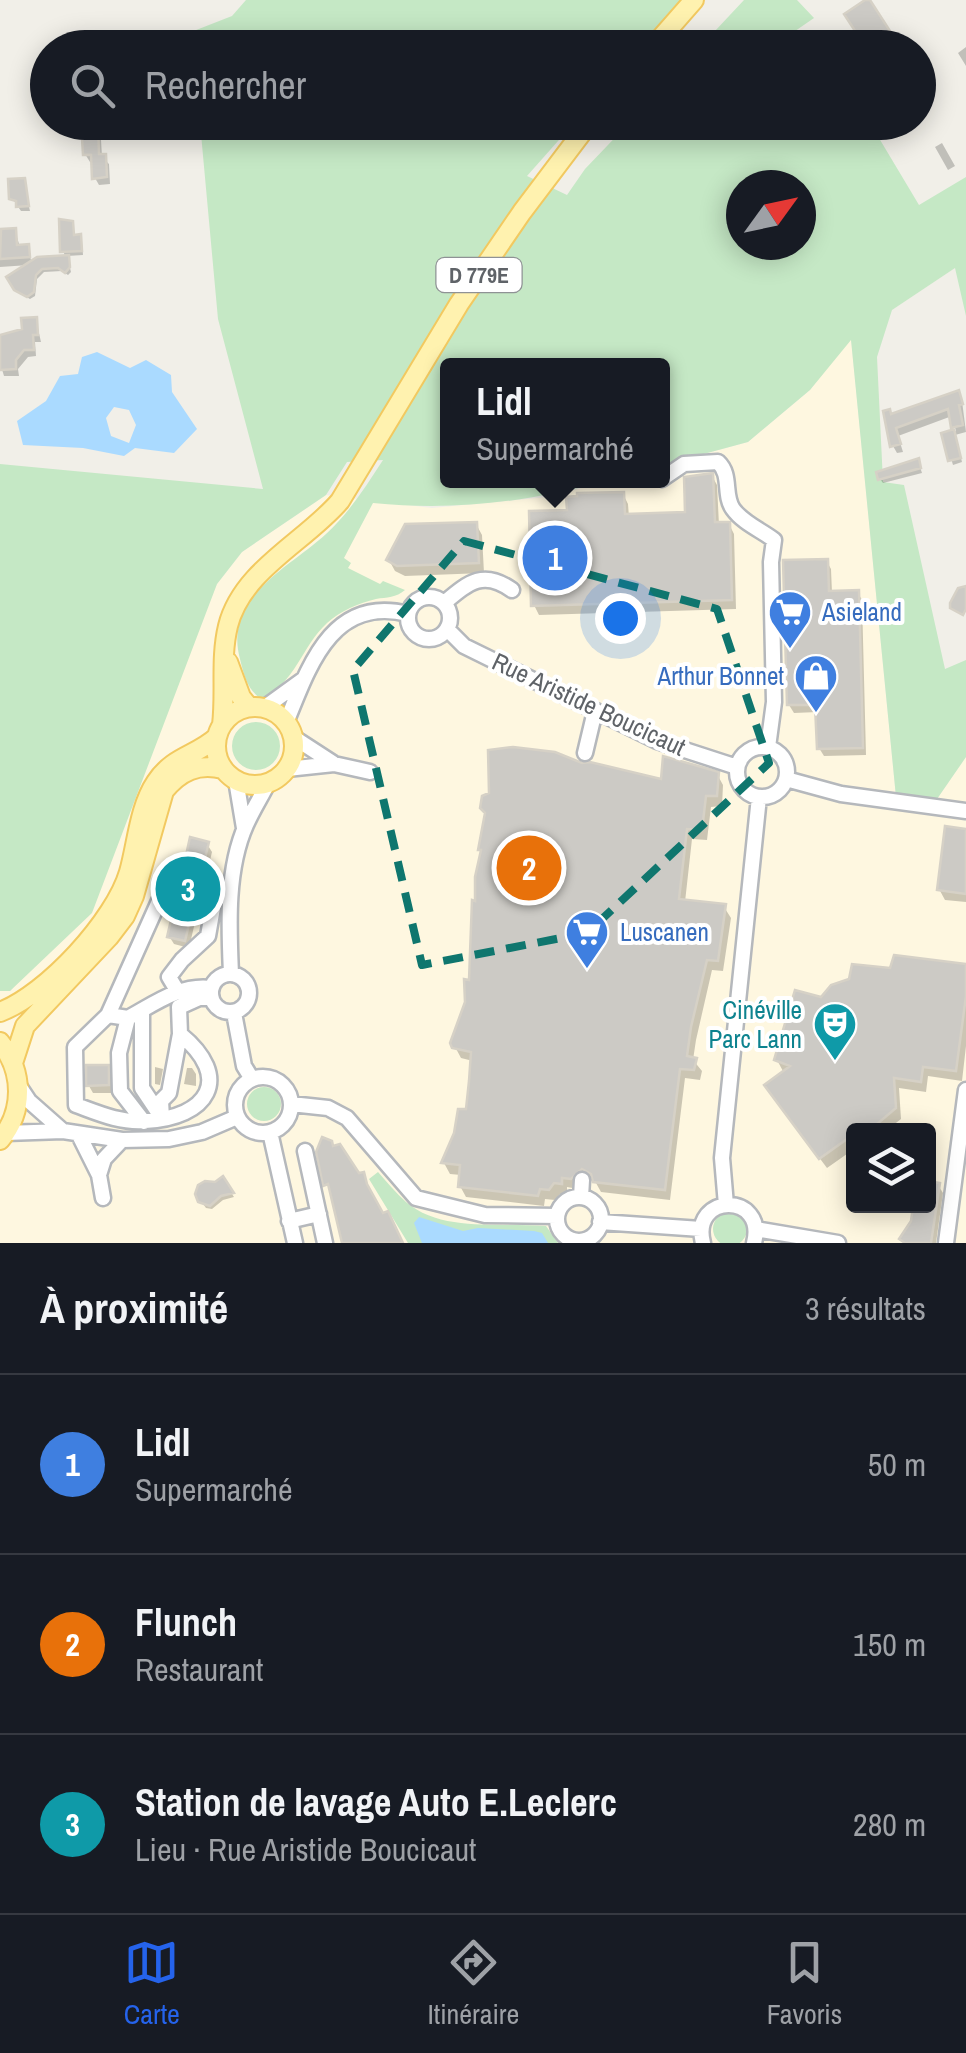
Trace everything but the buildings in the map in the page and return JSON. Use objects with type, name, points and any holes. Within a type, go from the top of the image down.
[{"type":"main road","points":[[668,30],[694,0]]},
{"type":"main road","name":"D 779E","points":[[219,731],[228,626],[246,589],[340,501],[459,304],[576,140]]},
{"type":"main road","points":[[12,1062],[25,1026],[124,916],[134,896],[164,791],[173,780],[190,770],[211,766],[246,784],[268,783],[287,769],[292,759],[290,730],[257,708],[232,678],[225,652]]},
{"type":"main road","points":[[0,1012],[12,1008],[44,982],[101,928],[122,893],[153,786],[176,759],[207,746],[238,710],[257,708]]},
{"type":"main road","points":[[219,731],[216,754],[229,774]]},
{"type":"main road","points":[[0,1042],[12,1062],[19,1086],[17,1110],[3,1136]]},
{"type":"street","points":[[670,474],[684,464],[718,462],[726,470],[730,506],[774,540],[774,702],[768,747]]},
{"type":"street","points":[[444,603],[472,582],[486,578],[499,580],[512,590]]},
{"type":"street","points":[[433,597],[444,603],[450,616],[447,630],[436,638],[422,638],[410,626],[408,614],[421,598],[433,597]]},
{"type":"street","points":[[334,764],[290,730],[304,678],[326,639],[343,622],[368,612],[408,614]]},
{"type":"street","name":"Rue Aristide Boucicaut","points":[[447,630],[464,646],[657,741],[737,767]]},
{"type":"street","points":[[257,708],[304,678]]},
{"type":"street","points":[[585,753],[595,710]]},
{"type":"street","points":[[768,747],[784,759],[786,779],[776,792],[760,796],[742,787],[737,767],[748,750],[768,747]]},
{"type":"street","points":[[287,769],[334,764],[370,772]]},
{"type":"street","points":[[229,774],[244,828]]},
{"type":"street","points":[[786,779],[841,794],[966,811]]},
{"type":"street","points":[[230,974],[233,882],[244,828],[268,783]]},
{"type":"street","points":[[726,1204],[722,1158],[760,796]]},
{"type":"street","points":[[178,992],[169,977],[208,936],[214,902],[164,890],[108,1014],[75,1047],[76,1105],[114,1118],[144,1122],[183,1115],[203,1100],[209,1085],[208,1064],[200,1050],[180,1034]]},
{"type":"street","points":[[108,1014],[128,1018],[198,986],[211,993],[218,1008],[234,1012],[247,1004],[250,993],[242,978],[230,974],[218,978],[211,993],[179,1007],[180,1034],[170,1093],[161,1101],[162,1118]]},
{"type":"street","points":[[142,1010],[142,1088],[162,1118]]},
{"type":"street","points":[[234,1012],[244,1066],[252,1078]]},
{"type":"street","points":[[128,1018],[119,1053],[120,1091],[144,1122]]},
{"type":"street","points":[[261,1076],[285,1087],[291,1104],[286,1122],[270,1132],[251,1131],[234,1108],[238,1090],[261,1076]]},
{"type":"street","points":[[19,1086],[29,1101],[63,1131]]},
{"type":"street","points":[[946,1243],[966,1090]]},
{"type":"street","points":[[291,1104],[328,1108],[347,1118],[416,1198],[484,1215],[557,1216]]},
{"type":"street","points":[[3,1136],[63,1131],[122,1140],[185,1136],[238,1118]]},
{"type":"street","points":[[270,1132],[294,1243]]},
{"type":"street","points":[[79,1135],[99,1175],[103,1198]]},
{"type":"street","points":[[99,1175],[104,1159],[122,1140]]},
{"type":"street","points":[[305,1151],[326,1243]]},
{"type":"street","points":[[581,1198],[582,1180]]},
{"type":"street","points":[[557,1216],[568,1200],[581,1198],[593,1203],[600,1222]]},
{"type":"street","points":[[600,1222],[702,1236],[709,1212],[726,1204],[750,1214],[755,1236],[838,1243]]},
{"type":"street","points":[[290,1221],[319,1214]]},
{"type":"street","points":[[557,1216],[564,1235],[576,1240],[589,1238],[600,1222]]},
{"type":"highlighted area","points":[[464,541],[717,609],[769,763],[587,933],[422,965],[353,670]]},
{"type":"shaded area","points":[[851,338],[896,797],[937,799],[966,757],[966,1243],[0,1243],[0,991],[11,991],[217,584],[242,552],[326,495],[432,508],[548,497],[581,488],[670,488],[670,463],[748,442],[810,390]]},
{"type":"green space","points":[[246,0],[681,0],[655,30],[196,30],[232,16]]},
{"type":"green space","points":[[744,0],[797,0],[814,18],[797,30],[716,30]]},
{"type":"green space","points":[[202,140],[559,140],[527,176],[567,195],[613,140],[880,140],[919,205],[966,177],[966,316],[955,268],[892,310],[877,357],[883,482],[904,485],[945,669],[966,660],[966,757],[937,799],[896,797],[851,340],[810,390],[748,442],[670,463],[670,358],[440,358],[440,488],[575,488],[491,503],[373,503],[344,558],[351,563],[348,568],[380,584],[383,581],[405,590],[356,605],[332,619],[318,632],[282,684],[261,699],[249,686],[240,659],[237,637],[241,618],[263,586],[343,517],[383,460],[347,462],[326,495],[242,552],[217,584],[92,913],[10,991],[0,991],[0,464],[263,489],[218,319]]},
{"type":"green space","points":[[256,722],[273,729],[280,746],[273,763],[256,770],[239,763],[232,746],[239,729]]},
{"type":"green space","points":[[264,1087],[276,1092],[281,1104],[276,1116],[264,1121],[252,1116],[247,1104],[252,1092]]},
{"type":"green space","points":[[378,1172],[421,1212],[455,1222],[546,1226],[558,1243],[408,1243],[369,1179]]},
{"type":"green space","points":[[723,1213],[737,1213],[746,1222],[746,1236],[740,1243],[720,1243],[714,1236],[714,1222]]},
{"type":"water","points":[[97,352],[130,368],[146,360],[171,375],[172,392],[197,429],[174,453],[135,448],[124,456],[83,448],[23,445],[17,421],[46,401],[60,376],[78,374],[82,357]],"holes":[[[114,407],[129,410],[136,425],[129,443],[111,436],[106,418]]]},
{"type":"water","points":[[419,1217],[463,1231],[534,1231],[542,1233],[548,1243],[422,1243],[414,1223]]},
{"type":"place","name":"Lidl","points":[[555,558]]},
{"type":"place","name":"Asieland","points":[[790,650]]},
{"type":"place","name":"Arthur Bonnet","points":[[816,714]]},
{"type":"place","name":"Flunch","points":[[529,868]]},
{"type":"place","name":"Station de lavage Auto E.Leclerc","points":[[188,889]]},
{"type":"place","name":"Luscanen","points":[[587,970]]},
{"type":"place","name":"Cinéville Parc Lann","points":[[835,1062]]}]
